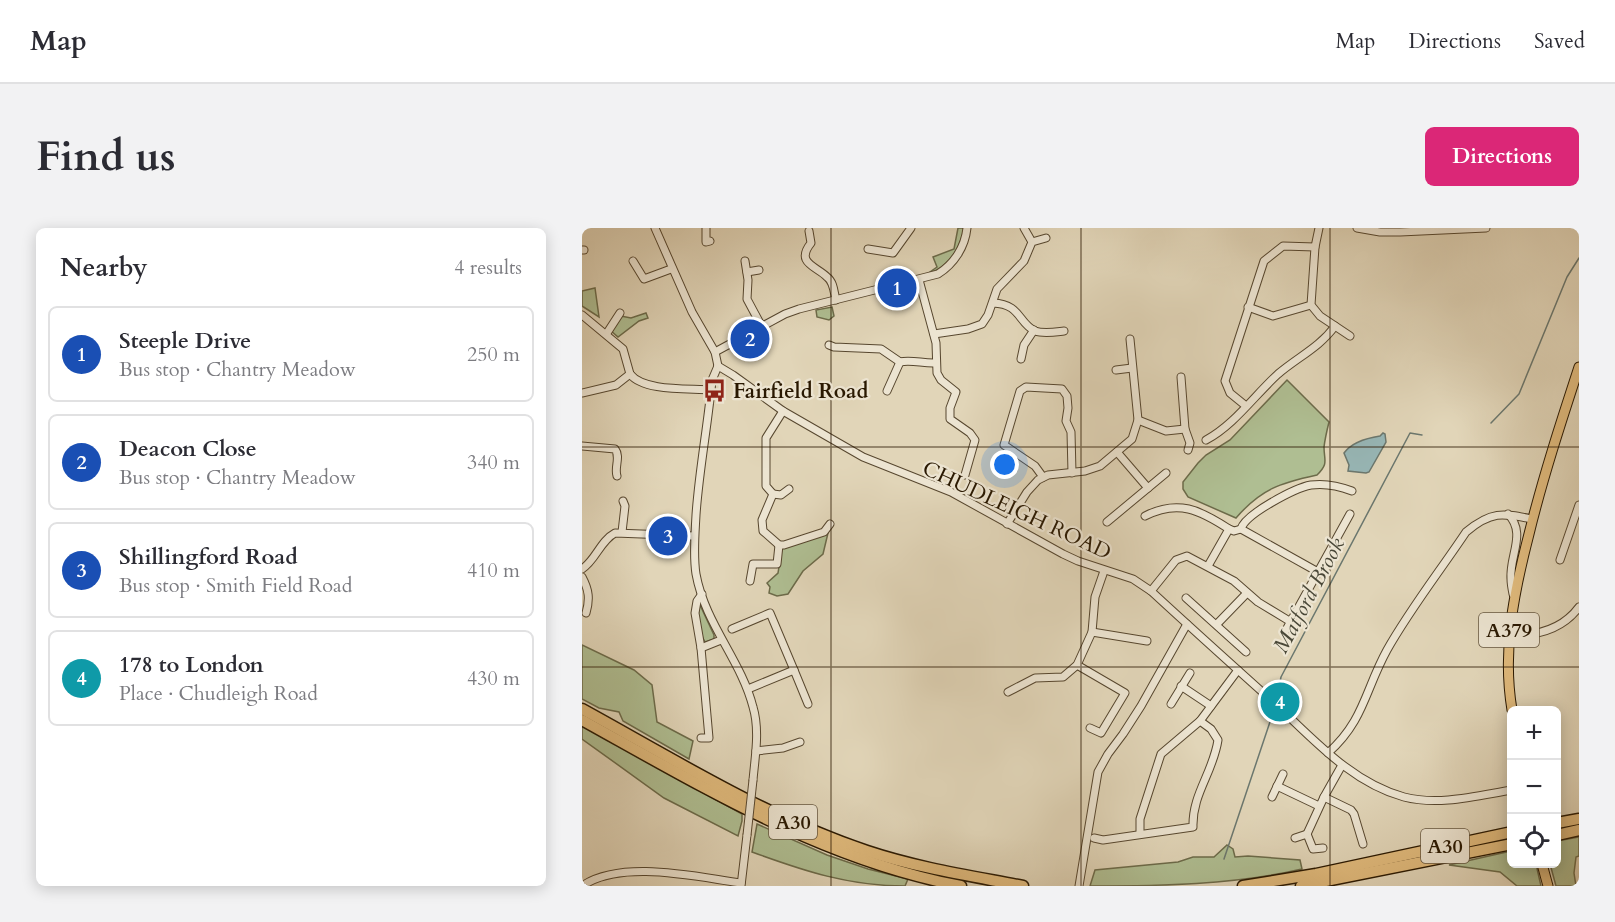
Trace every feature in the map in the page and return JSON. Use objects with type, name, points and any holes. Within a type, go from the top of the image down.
[{"type":"highway","name":"A30","points":[[582,709],[719,785],[809,829],[867,851],[913,864],[1023,886]]},
{"type":"highway","name":"A30","points":[[582,720],[712,792],[811,840],[877,864],[961,886]]},
{"type":"highway","points":[[1561,823],[1579,819]]},
{"type":"highway","points":[[1561,834],[1579,830]]},
{"type":"highway","name":"A30","points":[[1243,886],[1316,874],[1507,833]]},
{"type":"highway","name":"A30","points":[[1301,886],[1507,845]]},
{"type":"main road","name":"A379","points":[[1511,706],[1508,681],[1509,635],[1514,597],[1532,519],[1579,367]]},
{"type":"main road","points":[[1543,868],[1548,886]]},
{"type":"street","points":[[582,886],[600,876],[637,872],[741,884],[747,835],[756,751],[754,710],[748,689],[707,611],[696,575],[694,536],[699,478],[712,380],[718,366],[716,352],[692,312],[671,269],[655,228]]},
{"type":"street","points":[[706,228],[706,242],[710,242]]},
{"type":"street","points":[[895,261],[893,253],[911,228]]},
{"type":"street","points":[[716,352],[789,312],[934,276],[950,265],[963,246],[967,228]]},
{"type":"street","points":[[1024,228],[1032,242]]},
{"type":"street","points":[[1319,228],[1315,247],[1311,304],[1320,316],[1350,336]]},
{"type":"street","points":[[1357,228],[1380,232],[1486,228]]},
{"type":"street","points":[[809,231],[811,243],[806,251],[808,264],[828,277],[836,300]]},
{"type":"street","points":[[934,334],[980,325],[988,315],[998,288],[1021,266],[1032,242],[1046,238]]},
{"type":"street","points":[[811,243],[822,243]]},
{"type":"street","points":[[1246,406],[1230,393],[1225,381],[1264,261],[1283,246],[1315,247]]},
{"type":"street","points":[[868,249],[893,253]]},
{"type":"street","points":[[633,261],[644,279],[671,269]]},
{"type":"street","points":[[745,261],[747,299],[762,327]]},
{"type":"street","points":[[747,272],[759,270]]},
{"type":"street","points":[[918,280],[934,334],[939,377],[956,392]]},
{"type":"street","points":[[993,303],[1010,306],[1034,330],[1044,333],[1064,331]]},
{"type":"street","points":[[1248,307],[1273,316],[1311,304]]},
{"type":"street","points":[[607,333],[620,313]]},
{"type":"street","points":[[582,315],[607,333],[623,349],[630,374],[637,381],[651,385],[711,390]]},
{"type":"street","points":[[1206,440],[1219,433],[1282,371],[1326,338],[1335,326]]},
{"type":"street","points":[[1021,359],[1024,345],[1034,330]]},
{"type":"street","points":[[1007,524],[1033,484],[1043,477],[1100,466],[1132,439],[1138,420],[1130,339]]},
{"type":"street","points":[[829,345],[881,349],[900,362],[910,360],[925,364],[936,363]]},
{"type":"street","points":[[840,357],[843,346]]},
{"type":"street","points":[[887,391],[900,362]]},
{"type":"street","name":"CHUDLEIGH ROAD","points":[[718,366],[727,370],[783,411],[863,457],[951,492],[1078,561],[1133,579],[1151,591],[1342,765],[1381,788],[1417,800],[1458,800],[1507,791]]},
{"type":"street","points":[[1116,370],[1132,368]]},
{"type":"street","points":[[582,393],[616,385],[630,374]]},
{"type":"street","points":[[1181,377],[1185,429],[1190,443],[1188,450]]},
{"type":"street","points":[[943,425],[950,419],[950,408],[956,392],[962,386]]},
{"type":"street","points":[[1043,477],[1035,466],[1004,445],[1020,391],[1026,387],[1062,389],[1067,396],[1066,422],[1071,432],[1072,472]]},
{"type":"street","points":[[783,411],[766,438],[766,486],[773,494],[781,495],[789,489]]},
{"type":"street","points":[[950,419],[975,440],[965,475]]},
{"type":"street","points":[[1138,420],[1166,431],[1185,429]]},
{"type":"street","points":[[582,446],[615,449],[618,455],[615,472],[617,476]]},
{"type":"street","points":[[1117,452],[1148,488]]},
{"type":"street","points":[[1107,522],[1166,473]]},
{"type":"street","points":[[1322,485],[1322,494]]},
{"type":"street","points":[[1145,516],[1166,508],[1185,508],[1206,515],[1234,531],[1240,529],[1246,520],[1288,494],[1310,486],[1322,485],[1352,491]]},
{"type":"street","points":[[773,494],[762,525],[764,533],[780,545]]},
{"type":"street","points":[[622,501],[625,506],[622,532]]},
{"type":"street","points":[[1560,560],[1579,505]]},
{"type":"street","points":[[1286,630],[1350,514]]},
{"type":"street","points":[[1508,514],[1518,532],[1510,579],[1514,597]]},
{"type":"street","points":[[1328,753],[1358,717],[1378,667],[1397,633],[1466,532],[1485,518],[1508,514],[1532,519]]},
{"type":"street","points":[[780,545],[824,532],[830,524]]},
{"type":"street","points":[[1208,566],[1229,529]]},
{"type":"street","points":[[1240,529],[1318,572]]},
{"type":"street","points":[[582,569],[591,562],[609,536],[622,532],[694,536]]},
{"type":"street","points":[[750,581],[753,564],[777,564],[780,545]]},
{"type":"street","points":[[1151,591],[1169,567],[1180,558],[1192,558],[1234,581],[1247,593],[1290,622]]},
{"type":"street","points":[[1008,692],[1041,677],[1063,677],[1077,665],[1092,632],[1095,597],[1104,571]]},
{"type":"street","points":[[582,577],[588,593],[589,603],[586,613]]},
{"type":"street","points":[[1217,624],[1247,593]]},
{"type":"street","points":[[701,738],[709,738],[701,648],[695,613],[697,601],[702,594]]},
{"type":"street","points":[[1186,598],[1246,652]]},
{"type":"street","points":[[1509,635],[1535,635],[1545,631],[1571,617],[1579,607]]},
{"type":"street","points":[[732,629],[770,613],[808,704]]},
{"type":"street","points":[[1079,886],[1098,772],[1141,706],[1187,624]]},
{"type":"street","points":[[1092,632],[1147,641]]},
{"type":"street","points":[[701,648],[721,640]]},
{"type":"street","points":[[1077,665],[1125,693],[1101,733],[1089,728]]},
{"type":"street","points":[[748,689],[794,670]]},
{"type":"street","points":[[1140,834],[1140,819],[1161,754],[1200,721],[1238,670]]},
{"type":"street","points":[[1171,704],[1190,673]]},
{"type":"street","points":[[1182,686],[1211,706]]},
{"type":"street","points":[[1094,838],[1103,840],[1193,827],[1194,804],[1208,775],[1218,740],[1211,729],[1200,721]]},
{"type":"street","points":[[756,751],[783,748],[800,742]]},
{"type":"street","points":[[1323,848],[1313,849],[1307,834],[1324,796],[1342,765]]},
{"type":"street","points":[[1272,798],[1283,774]]},
{"type":"street","points":[[1277,786],[1319,806]]},
{"type":"street","points":[[1324,796],[1351,810],[1363,844]]},
{"type":"street","points":[[1295,838],[1307,834]]},
{"type":"green space","points":[[958,228],[964,228],[960,243],[952,257],[942,267],[927,274],[937,267],[933,257],[954,249]]},
{"type":"green space","points":[[595,288],[599,317],[582,306],[582,291]]},
{"type":"green space","points":[[832,307],[834,316],[829,320],[817,317],[816,310]]},
{"type":"green space","points":[[646,313],[648,318],[639,321],[618,337],[610,330],[621,316],[631,318]]},
{"type":"green space","points":[[1287,380],[1329,422],[1324,447],[1325,462],[1321,471],[1317,475],[1282,484],[1272,489],[1254,500],[1236,518],[1188,497],[1183,489],[1183,482],[1198,463],[1206,455],[1230,440]]},
{"type":"green space","points":[[828,533],[823,554],[803,571],[788,594],[777,596],[769,593],[770,587],[767,583],[778,573],[782,548]]},
{"type":"green space","points":[[700,605],[714,635],[714,639],[705,642],[699,624]]},
{"type":"green space","points":[[582,645],[634,670],[652,685],[657,722],[693,741],[689,759],[623,721],[619,712],[599,708],[582,699]]},
{"type":"green space","points":[[582,726],[742,814],[738,836],[664,798],[582,739]]},
{"type":"green space","points":[[757,824],[827,855],[908,879],[905,886],[846,880],[808,871],[752,852]]},
{"type":"green space","points":[[1579,837],[1579,856],[1576,857],[1574,873],[1576,886],[1556,886],[1551,868],[1561,868],[1561,840]]},
{"type":"green space","points":[[1227,845],[1233,849],[1235,857],[1300,860],[1302,869],[1223,881],[1170,885],[1090,886],[1095,870],[1178,862],[1193,857],[1214,857]]},
{"type":"green space","points":[[1507,852],[1507,868],[1537,868],[1541,886],[1517,886],[1500,872],[1449,865]]},
{"type":"water","points":[[1383,433],[1386,442],[1369,472],[1348,471],[1349,465],[1344,453],[1347,449],[1360,441],[1380,436]]},
{"type":"waterway","name":"Matford Brook","points":[[1491,423],[1519,394],[1567,277],[1579,258]]},
{"type":"waterway","name":"Matford Brook","points":[[1276,702],[1281,677],[1410,433],[1422,435]]},
{"type":"waterway","name":"Matford Brook","points":[[1224,859],[1275,707]]},
{"type":"place","name":"Steeple Drive","points":[[897,288]]},
{"type":"place","name":"Deacon Close","points":[[750,339]]},
{"type":"place","name":"Fairfield Road","points":[[715,391]]},
{"type":"place","name":"Shillingford Road","points":[[668,536]]},
{"type":"place","name":"178 to London","points":[[1280,702]]}]
